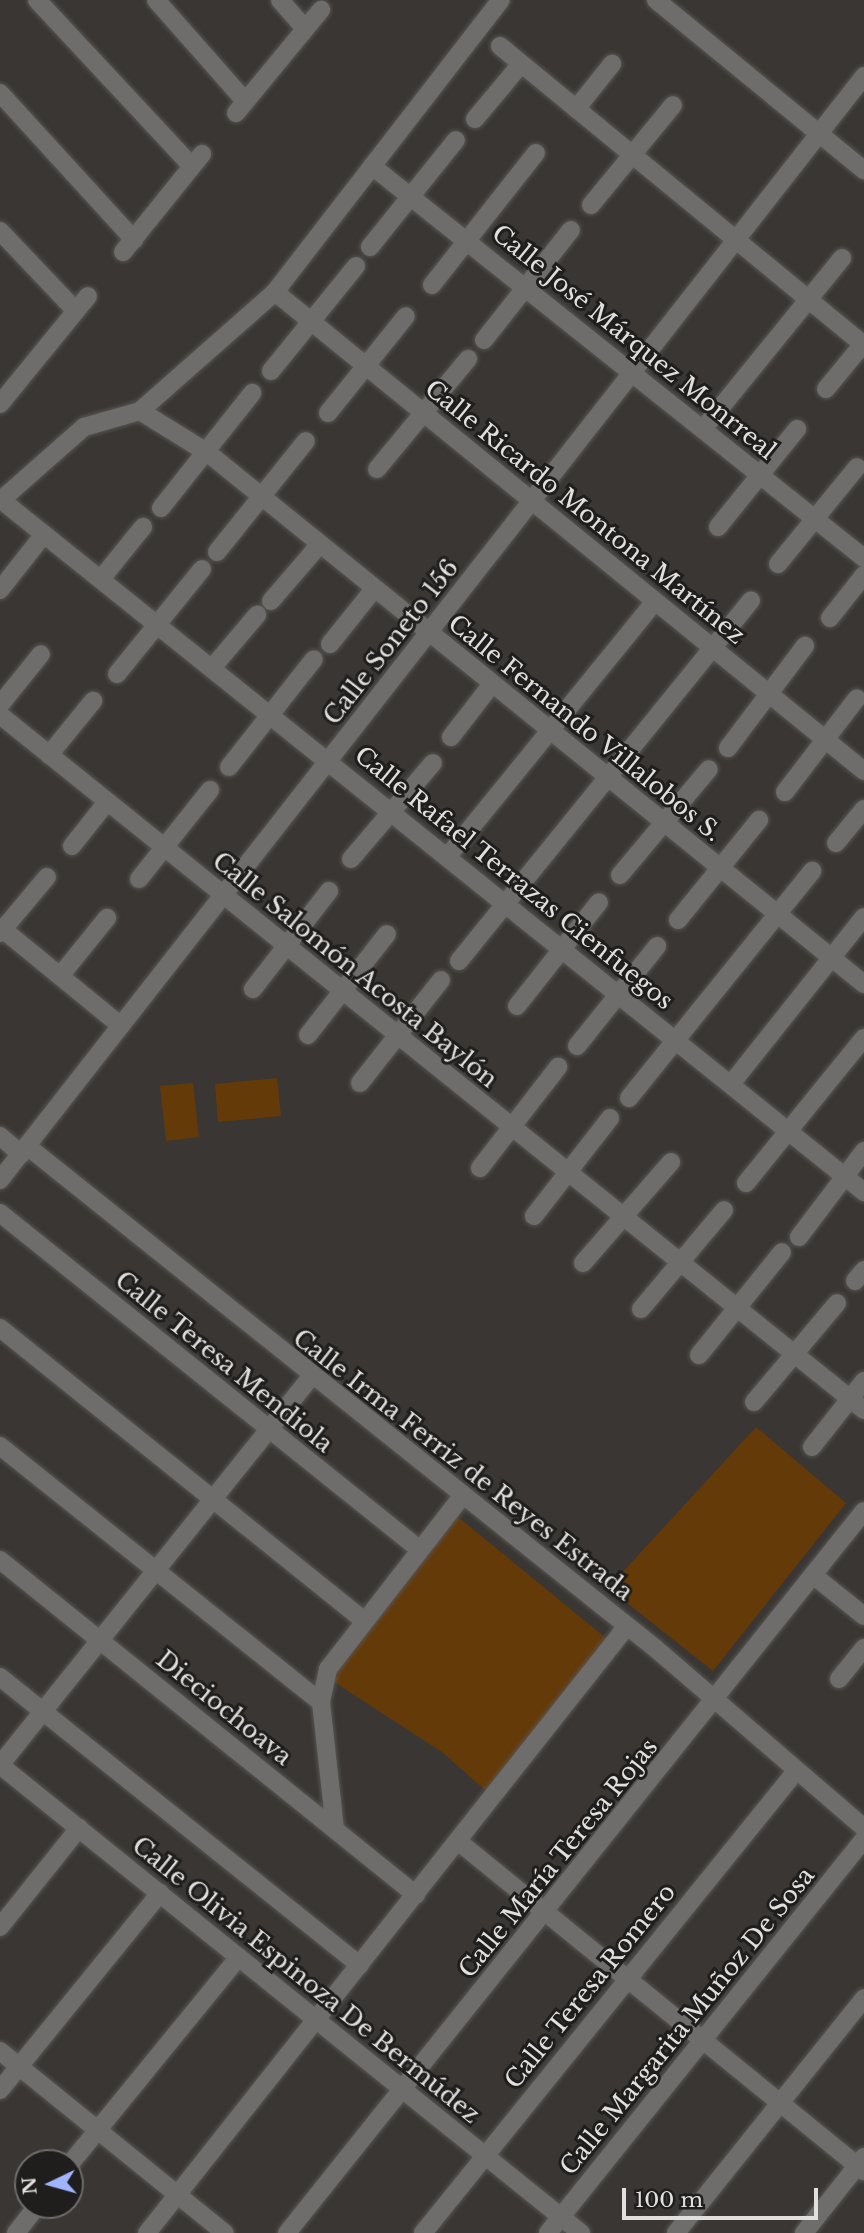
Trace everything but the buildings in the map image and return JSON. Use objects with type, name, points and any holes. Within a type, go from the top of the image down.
[{"type":"street","points":[[0,93],[128,246],[197,160],[37,0]]},
{"type":"street","points":[[156,0],[241,107],[321,10]]},
{"type":"street","points":[[280,0],[305,29]]},
{"type":"street","points":[[0,500],[84,427],[140,411],[275,292],[502,0]]},
{"type":"street","points":[[656,0],[864,170]]},
{"type":"street","points":[[500,46],[864,345],[826,389]]},
{"type":"street","points":[[475,118],[521,64]]},
{"type":"street","points":[[576,109],[612,64]]},
{"type":"street","name":"Calle Soneto 156","points":[[0,1180],[329,760],[431,635],[864,76]]},
{"type":"street","points":[[591,205],[673,105]]},
{"type":"street","points":[[370,247],[456,140]]},
{"type":"street","points":[[432,285],[536,153]]},
{"type":"street","name":"Calle José Márquez Monrreal","points":[[372,166],[636,373],[864,558]]},
{"type":"street","points":[[484,340],[571,230]]},
{"type":"street","points":[[4,243],[75,310]]},
{"type":"street","points":[[704,428],[842,258]]},
{"type":"street","points":[[271,371],[356,266]]},
{"type":"street","name":"Calle Ricardo Montona Martínez","points":[[275,292],[864,771]]},
{"type":"street","points":[[0,404],[88,296]]},
{"type":"street","points":[[328,413],[406,316]]},
{"type":"street","points":[[377,469],[468,359]]},
{"type":"street","points":[[161,508],[208,453],[252,393]]},
{"type":"street","name":"Calle Fernando Villalobos S.","points":[[140,411],[208,453],[864,984]]},
{"type":"street","points":[[718,527],[797,429]]},
{"type":"street","points":[[217,552],[306,441]]},
{"type":"street","points":[[778,564],[817,520],[857,467]]},
{"type":"street","name":"Calle Rafael Terrazas Cienfuegos","points":[[0,500],[329,760],[864,1192]]},
{"type":"street","points":[[101,579],[143,527]]},
{"type":"street","points":[[0,590],[44,534]]},
{"type":"street","points":[[271,601],[320,544]]},
{"type":"street","points":[[117,674],[202,569]]},
{"type":"street","points":[[830,618],[864,575]]},
{"type":"street","points":[[331,644],[374,589]]},
{"type":"street","points":[[459,961],[605,775],[751,600]]},
{"type":"street","points":[[448,856],[655,601]]},
{"type":"street","points":[[212,668],[257,615]]},
{"type":"street","points":[[728,748],[805,646]]},
{"type":"street","points":[[0,705],[41,654]]},
{"type":"street","points":[[229,767],[314,660]]},
{"type":"street","points":[[451,737],[492,684]]},
{"type":"street","points":[[785,792],[857,698]]},
{"type":"street","points":[[49,755],[93,701]]},
{"type":"street","name":"Calle Salomón Acosta Baylón","points":[[0,715],[857,1404]]},
{"type":"street","points":[[351,859],[433,763]]},
{"type":"street","points":[[620,875],[709,769]]},
{"type":"street","points":[[139,879],[210,790]]},
{"type":"street","points":[[72,846],[107,802]]},
{"type":"street","points":[[836,843],[864,809]]},
{"type":"street","points":[[678,920],[759,820]]},
{"type":"street","points":[[629,1098],[812,871]]},
{"type":"street","points":[[47,877],[1,930],[121,1026]]},
{"type":"street","points":[[253,989],[329,891]]},
{"type":"street","points":[[517,1006],[599,902]]},
{"type":"street","points":[[731,1084],[864,917]]},
{"type":"street","points":[[60,976],[107,918]]},
{"type":"street","points":[[308,1035],[387,934]]},
{"type":"street","points":[[576,1046],[657,946]]},
{"type":"street","points":[[360,1083],[441,981]]},
{"type":"street","points":[[746,1184],[787,1129],[864,1038]]},
{"type":"street","points":[[480,1168],[558,1067]]},
{"type":"street","points":[[534,1216],[610,1118]]},
{"type":"street","points":[[0,1136],[24,1150]]},
{"type":"street","name":"Calle Irma Ferriz de Reyes Estrada","points":[[24,1150],[627,1626],[864,1828]]},
{"type":"street","points":[[799,1237],[864,1151]]},
{"type":"street","points":[[583,1263],[621,1215],[671,1162]]},
{"type":"street","points":[[641,1309],[724,1210]]},
{"type":"street","name":"Calle Teresa Mendiola","points":[[0,1213],[419,1549]]},
{"type":"street","points":[[699,1354],[782,1252]]},
{"type":"street","points":[[754,1402],[837,1303]]},
{"type":"street","points":[[0,1328],[362,1619]]},
{"type":"street","points":[[0,1765],[40,1710],[270,1432],[312,1376]]},
{"type":"street","points":[[812,1447],[857,1404],[864,1381]]},
{"type":"street","points":[[0,1446],[321,1702]]},
{"type":"street","name":"Calle Irma Ferriz de Reyes Estrada","points":[[335,1829],[321,1702],[328,1669],[362,1619],[463,1495]]},
{"type":"street","name":"Calle María Teresa Rojas","points":[[287,2233],[717,1701],[864,1511]]},
{"type":"street","name":"Dieciochoava","points":[[0,1560],[416,1895]]},
{"type":"street","points":[[813,1575],[864,1616]]},
{"type":"street","points":[[147,2233],[459,1842],[627,1626]]},
{"type":"street","points":[[839,1679],[864,1648]]},
{"type":"street","points":[[0,1678],[360,1965]]},
{"type":"street","name":"Calle Olivia Espinoza De Bermúdez","points":[[0,1765],[581,2233]]},
{"type":"street","name":"Calle Teresa Romero","points":[[423,2233],[796,1771]]},
{"type":"street","points":[[0,1927],[79,1828]]},
{"type":"street","name":"Calle Margarita Muñoz De Sosa","points":[[548,2233],[864,1839]]},
{"type":"street","points":[[459,1842],[703,2042],[862,2164],[804,2233]]},
{"type":"street","points":[[0,2090],[160,1893]]},
{"type":"street","points":[[82,2149],[239,1957]]},
{"type":"street","points":[[676,2233],[864,1998]]},
{"type":"street","points":[[0,2052],[225,2233]]},
{"type":"street","points":[[16,2233],[27,2219]]},
{"type":"shaded area","points":[[277,1078],[281,1116],[218,1122],[215,1084]]},
{"type":"shaded area","points":[[193,1083],[199,1137],[166,1141],[160,1086]]},
{"type":"shaded area","points":[[756,1427],[846,1503],[713,1671],[608,1588]]},
{"type":"shaded area","points":[[458,1517],[607,1639],[486,1791],[442,1752],[334,1682],[336,1664]]}]
